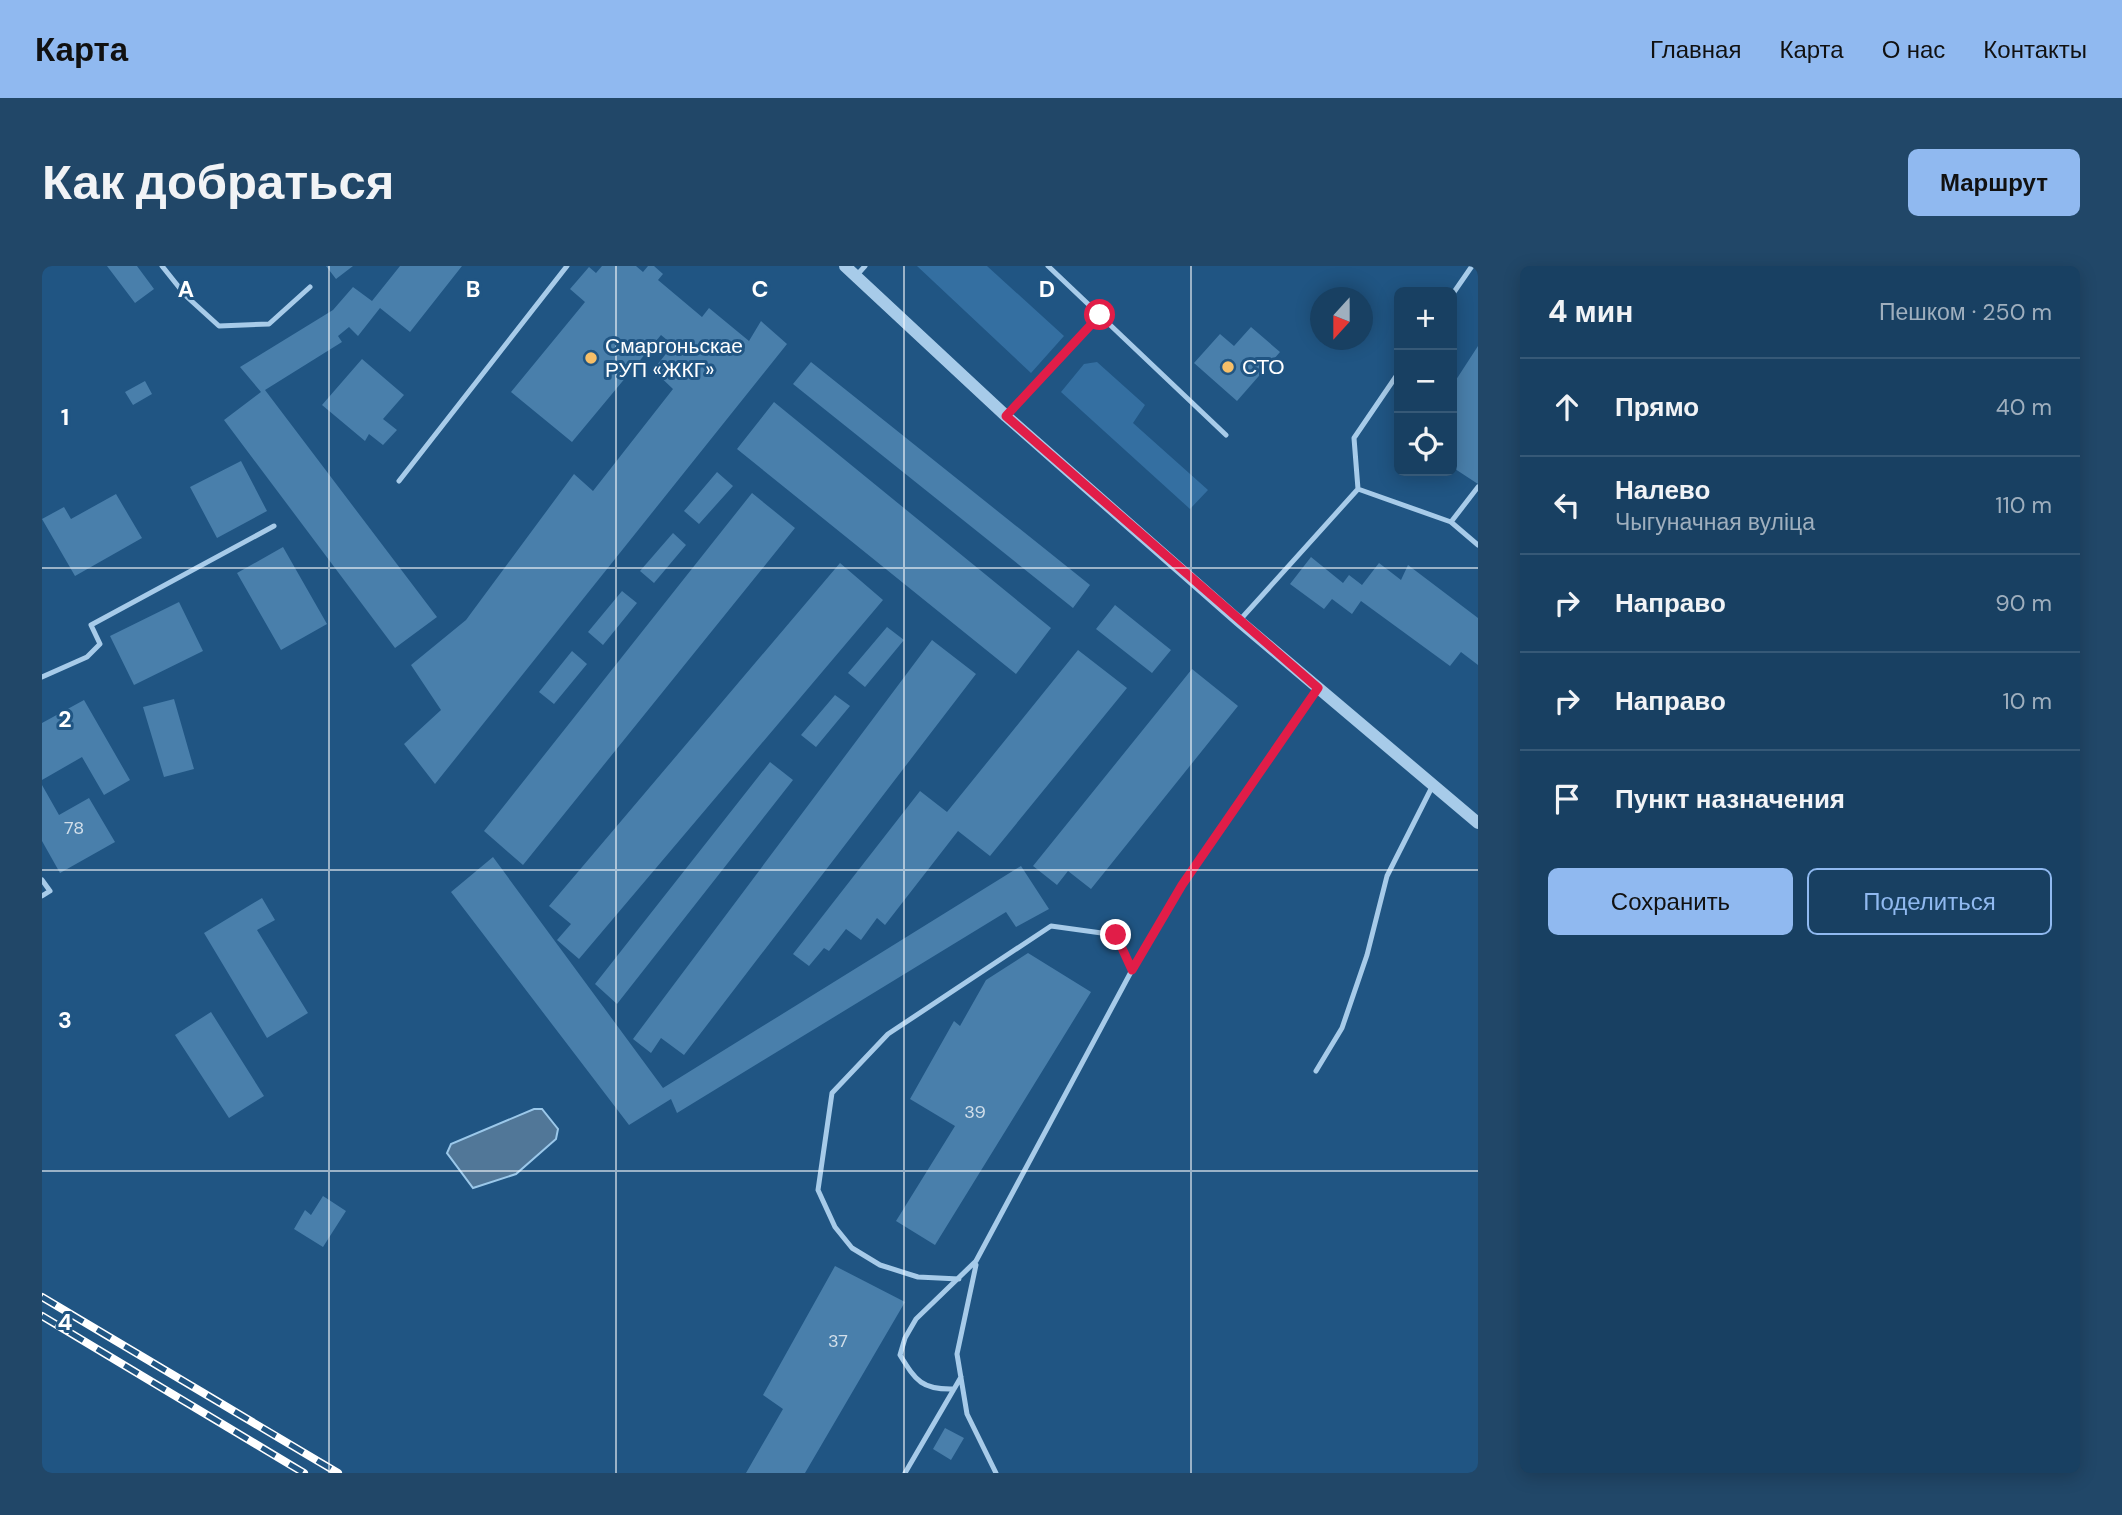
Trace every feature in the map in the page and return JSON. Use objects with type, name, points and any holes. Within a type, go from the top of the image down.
[{"type":"street","points":[[845,266],[861,271],[1006,416],[1239,621],[1478,823]]},
{"type":"lane","points":[[162,266],[186,296],[219,326],[268,324],[310,287]]},
{"type":"lane","points":[[399,481],[567,266]]},
{"type":"lane","points":[[1048,266],[1226,435]]},
{"type":"lane","points":[[1457,288],[1472,266]]},
{"type":"lane","points":[[1006,416],[1100,315]]},
{"type":"lane","points":[[1239,621],[1357,489],[1354,438],[1394,379]]},
{"type":"lane","points":[[1451,522],[1478,487]]},
{"type":"lane","points":[[1357,489],[1451,522],[1478,545]]},
{"type":"lane","points":[[42,677],[87,657],[100,644],[91,625],[274,526]]},
{"type":"lane","points":[[954,1388],[933,1390],[912,1375],[900,1355],[905,1338],[916,1319],[976,1261],[1132,970],[1182,885],[1318,688]]},
{"type":"lane","points":[[1316,1071],[1342,1028],[1367,956],[1387,876],[1433,785]]},
{"type":"lane","points":[[42,880],[50,891],[42,897]]},
{"type":"lane","points":[[959,1279],[918,1277],[880,1265],[852,1248],[835,1227],[818,1190],[832,1093],[888,1034],[1051,926],[1116,935],[1132,970]]},
{"type":"lane","points":[[976,1261],[957,1354],[967,1414],[996,1473]]},
{"type":"lane","points":[[905,1473],[961,1377]]},
{"type":"shaded area","points":[[917,266],[987,266],[1064,336],[1031,373]]},
{"type":"shaded area","points":[[1097,362],[1145,405],[1133,423],[1208,490],[1190,509],[1061,392],[1084,364]]},
{"type":"shaded area","points":[[534,1109],[542,1109],[558,1129],[556,1139],[516,1174],[473,1188],[447,1153],[451,1144]]},
{"type":"building","points":[[107,266],[137,266],[154,289],[135,303]]},
{"type":"building","points":[[326,266],[353,266],[336,279]]},
{"type":"building","points":[[400,266],[462,266],[410,332],[380,308],[358,336],[349,327],[338,336],[342,342],[265,390],[437,617],[395,648],[224,420],[261,392],[240,367],[333,310],[353,287],[372,301]]},
{"type":"building","points":[[602,266],[636,266],[643,272],[648,266],[654,266],[663,274],[658,280],[702,317],[709,308],[749,341],[761,321],[787,344],[435,784],[404,744],[441,710],[411,665],[466,620],[574,474],[593,491],[673,389],[653,370],[673,345],[661,335],[572,442],[511,392],[585,302],[570,289],[589,267],[596,273]]},
{"type":"building","name":"СТО","points":[[1251,327],[1280,352],[1237,401],[1194,363],[1220,334],[1234,346]]},
{"type":"building","points":[[1478,346],[1478,484],[1457,470],[1457,378]]},
{"type":"building","points":[[362,359],[404,395],[383,419],[397,430],[383,445],[369,434],[365,441],[322,405]]},
{"type":"building","points":[[811,362],[1090,585],[1073,608],[793,384]]},
{"type":"building","points":[[145,381],[152,394],[133,405],[125,392]]},
{"type":"building","points":[[774,402],[1051,628],[1016,674],[737,449]]},
{"type":"building","points":[[241,461],[267,511],[217,538],[190,487]]},
{"type":"building","points":[[717,472],[733,486],[699,524],[684,511]]},
{"type":"building","points":[[752,493],[795,528],[523,865],[484,831]]},
{"type":"building","points":[[116,494],[142,538],[75,576],[42,519],[64,507],[71,519]]},
{"type":"building","points":[[673,533],[686,545],[654,583],[640,571]]},
{"type":"building","points":[[283,547],[327,624],[281,650],[237,573]]},
{"type":"building","points":[[1311,557],[1343,583],[1349,575],[1362,585],[1379,563],[1401,580],[1408,565],[1478,618],[1478,665],[1461,652],[1450,666],[1361,601],[1352,614],[1332,599],[1324,609],[1290,584]]},
{"type":"building","points":[[840,563],[883,600],[579,959],[557,940],[571,924],[549,906]]},
{"type":"building","points":[[622,591],[637,603],[603,645],[588,632]]},
{"type":"building","points":[[179,602],[203,651],[134,685],[110,636]]},
{"type":"building","points":[[1115,605],[1171,650],[1152,673],[1096,629]]},
{"type":"building","points":[[887,627],[904,640],[865,687],[848,673]]},
{"type":"building","points":[[932,640],[976,674],[684,1055],[661,1038],[651,1053],[633,1039]]},
{"type":"building","points":[[1078,650],[1127,688],[990,856],[958,831],[885,925],[877,918],[861,940],[846,929],[829,951],[824,948],[809,966],[793,954],[920,791],[947,812]]},
{"type":"building","points":[[572,651],[587,664],[554,704],[539,692]]},
{"type":"building","points":[[1192,669],[1238,706],[1091,889],[1068,871],[1057,885],[1033,866]]},
{"type":"building","points":[[835,695],[850,706],[816,747],[801,735]]},
{"type":"building","points":[[174,699],[194,769],[164,777],[143,707]]},
{"type":"building","points":[[84,700],[130,780],[104,795],[82,757],[42,780],[42,723]]},
{"type":"building","points":[[770,762],[793,780],[617,1004],[595,984]]},
{"type":"building","points":[[42,785],[59,815],[89,798],[115,842],[60,873],[42,841]]},
{"type":"building","points":[[493,857],[663,1088],[1021,866],[1049,909],[1016,927],[1006,912],[677,1113],[671,1099],[629,1125],[451,892]]},
{"type":"building","points":[[262,898],[275,920],[257,930],[308,1013],[267,1038],[204,933]]},
{"type":"building","points":[[1028,953],[1091,992],[935,1245],[896,1221],[955,1126],[910,1099],[954,1021],[960,1026],[986,980]]},
{"type":"building","points":[[211,1012],[264,1096],[229,1118],[175,1035]]},
{"type":"building","points":[[323,1196],[346,1211],[323,1247],[294,1229],[305,1210],[311,1215]]},
{"type":"building","points":[[835,1266],[905,1302],[805,1473],[746,1473],[783,1409],[763,1395]]},
{"type":"building","points":[[945,1428],[964,1438],[951,1460],[933,1449]]},
{"type":"railway","points":[[42,1297],[338,1473]]},
{"type":"railway","points":[[42,1316],[304,1473]]},
{"type":"place","name":"Смаргоньскае РУП «ЖКГ»","points":[[591,358]]},
{"type":"place","name":"СТО","points":[[1228,367]]},
{"type":"route","points":[[1100,315],[1006,416],[1318,688],[1182,885],[1132,970],[1116,935]]}]
